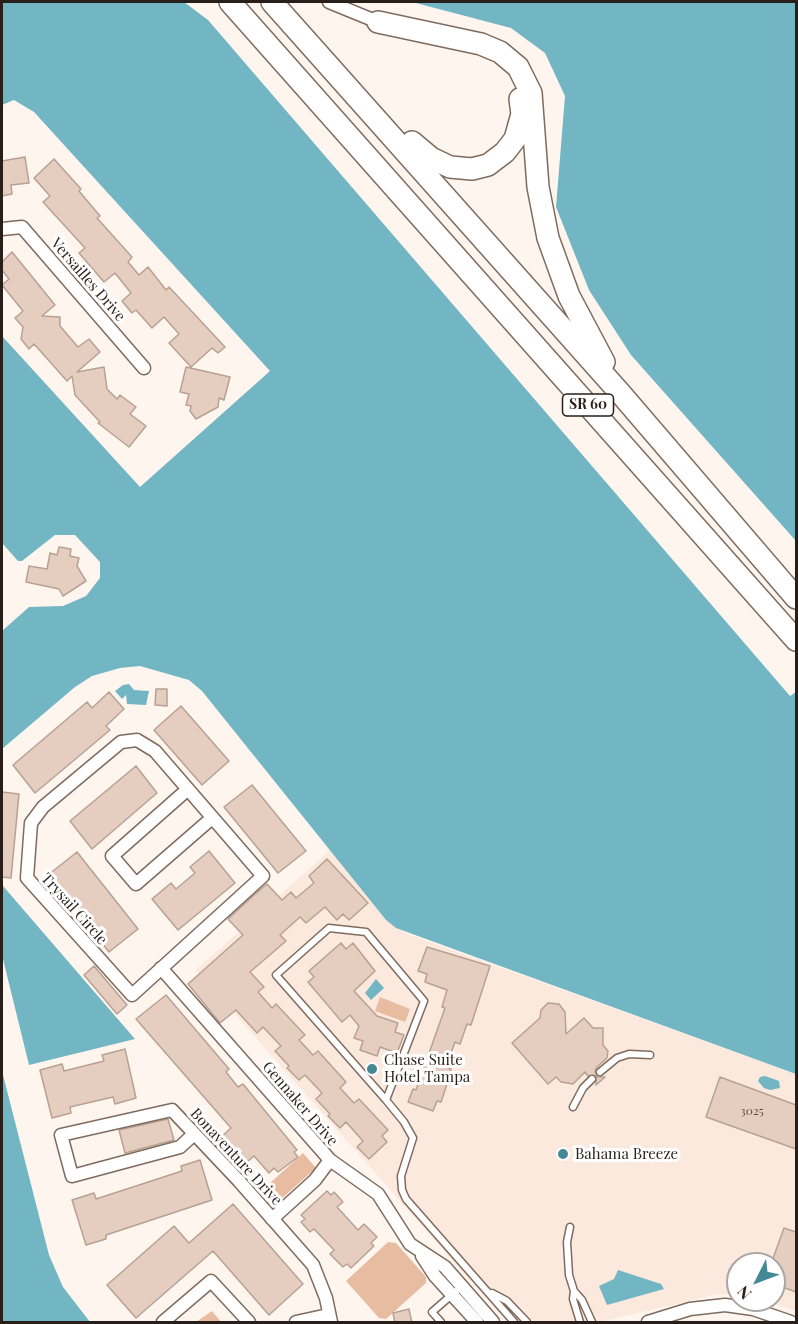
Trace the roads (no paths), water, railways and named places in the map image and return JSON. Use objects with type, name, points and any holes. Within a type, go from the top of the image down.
[{"type":"highway","points":[[214,2],[275,54]]},
{"type":"highway","name":"SR 60","points":[[230,2],[796,640]]},
{"type":"highway","name":"SR 60","points":[[273,2],[621,394],[796,598]]},
{"type":"highway","points":[[359,97],[431,158],[458,169],[479,167],[498,158],[510,146],[521,122],[522,108],[519,94],[511,79],[500,68],[480,57],[378,22]]},
{"type":"highway","points":[[378,22],[481,44],[500,52],[518,68],[531,93],[538,187],[548,238],[569,296],[621,394]]},
{"type":"street","points":[[329,2],[378,22]]},
{"type":"street","name":"Versailles Drive","points":[[2,230],[22,227],[144,368]]},
{"type":"street","name":"Trysail Circle","points":[[137,740],[155,751],[188,789],[263,876],[132,995],[27,878],[32,823],[43,807],[121,742],[137,740]]},
{"type":"street","points":[[188,789],[112,856],[136,884],[213,818]]},
{"type":"street","name":"Gennaker Drive","points":[[161,968],[330,1160],[378,1194],[400,1233],[420,1253],[435,1276],[477,1323]]},
{"type":"street","name":"Bonaventure Drive","points":[[194,1134],[180,1147],[72,1176],[61,1135],[172,1110],[194,1134],[313,1265],[326,1298],[329,1319]]},
{"type":"street","points":[[272,1220],[315,1180],[330,1160]]},
{"type":"street","name":"Gennaker Drive","points":[[420,1253],[445,1267],[493,1323]]},
{"type":"street","points":[[163,1323],[211,1281],[249,1323]]},
{"type":"street","points":[[654,1322],[690,1309],[725,1305],[753,1309],[791,1323]]},
{"type":"street","points":[[296,1323],[329,1319]]},
{"type":"lane","points":[[386,1100],[424,1001],[366,932],[329,928],[276,975],[404,1122],[413,1138],[401,1176],[402,1190],[406,1198],[489,1291],[514,1323]]},
{"type":"lane","points":[[600,1072],[617,1058],[629,1054],[650,1055]]},
{"type":"lane","points":[[573,1107],[583,1088],[592,1080]]},
{"type":"lane","points":[[570,1227],[567,1262],[574,1291],[592,1323]]},
{"type":"lane","points":[[441,1323],[432,1312],[462,1286]]},
{"type":"lane","points":[[489,1291],[507,1301],[527,1323]]},
{"type":"lane","points":[[574,1291],[573,1299],[580,1323]]},
{"type":"water","points":[[2,2],[184,2],[208,20],[790,696],[796,692],[796,1074],[396,928],[386,920],[202,691],[189,680],[140,666],[120,668],[92,676],[75,687],[2,749],[2,631],[29,607],[63,606],[86,596],[100,578],[100,562],[75,535],[55,535],[22,561],[18,561],[2,543],[2,336],[140,487],[270,371],[34,112],[14,100],[2,105]]},
{"type":"water","points":[[412,2],[796,2],[796,541],[631,355],[589,290],[556,207],[565,96],[545,53],[511,28]]},
{"type":"water","points":[[129,684],[134,690],[149,691],[146,705],[127,704],[126,695],[122,699],[115,691]]},
{"type":"water","points":[[2,886],[135,1039],[29,1065],[2,955]]},
{"type":"water","points":[[376,979],[384,988],[371,1000],[365,993]]},
{"type":"water","points":[[2,1071],[49,1255],[63,1287],[90,1322],[2,1322]]},
{"type":"water","points":[[765,1076],[779,1081],[780,1088],[770,1090],[764,1088],[758,1081],[760,1077]]},
{"type":"water","points":[[618,1270],[661,1284],[664,1289],[607,1305],[599,1286],[614,1279]]},
{"type":"place","name":"Chase Suite Hotel Tampa","points":[[372,1069]]},
{"type":"place","name":"Bahama Breeze","points":[[563,1154]]}]
